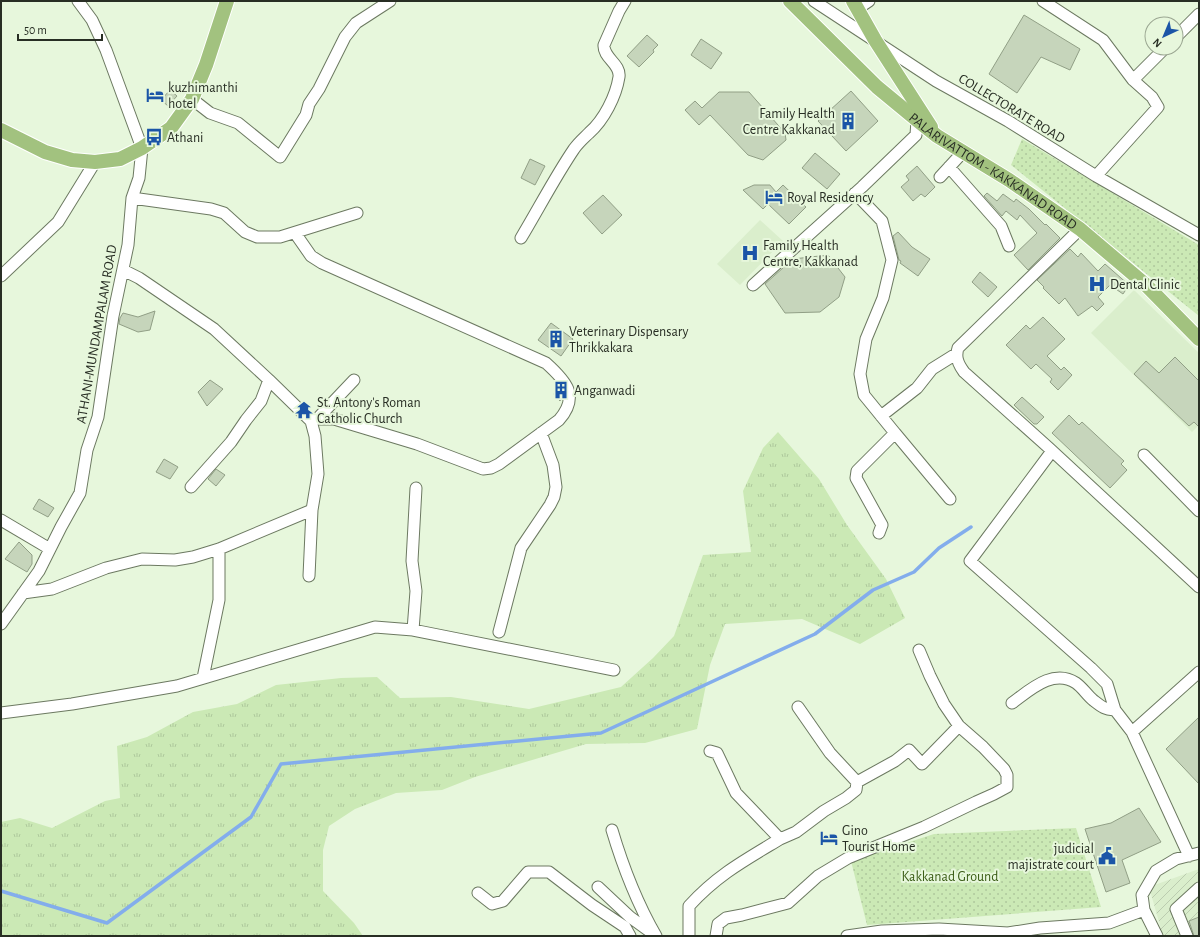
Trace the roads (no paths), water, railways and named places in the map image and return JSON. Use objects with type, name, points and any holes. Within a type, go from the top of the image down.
[{"type":"main road","points":[[1,130],[45,152],[72,160],[95,162],[120,159],[142,148],[171,128],[192,99],[206,66],[227,1]]},
{"type":"main road","name":"PALARIVATTOM - KAKKANAD ROAD","points":[[790,1],[876,87],[937,136],[1009,180],[1080,229],[1146,285],[1199,339]]},
{"type":"main road","points":[[860,4],[875,40],[937,136]]},
{"type":"street","points":[[78,1],[92,20],[106,50],[142,148]]},
{"type":"street","points":[[192,99],[210,113],[238,123],[280,157],[306,115],[309,104],[345,37],[356,23],[390,1]]},
{"type":"street","points":[[521,238],[575,148],[596,126],[606,111],[614,94],[619,77],[619,71],[606,55],[604,45],[617,14],[625,1]]},
{"type":"street","name":"COLLECTORATE ROAD","points":[[814,1],[936,81],[1008,121],[1096,176],[1199,235]]},
{"type":"street","points":[[1043,1],[1058,5],[1103,40],[1133,80],[1152,97],[1158,107],[1096,176]]},
{"type":"street","points":[[1184,29],[1199,14]]},
{"type":"street","points":[[1133,80],[1157,56]]},
{"type":"street","points":[[753,285],[855,193],[916,135],[917,120]]},
{"type":"street","name":"ATHANI-MUNDAMPALAM ROAD","points":[[1,624],[39,571],[80,493],[87,450],[98,417],[113,316],[128,245],[132,198],[139,178],[142,148]]},
{"type":"street","points":[[940,177],[963,152]]},
{"type":"street","points":[[1,276],[58,222],[95,162]]},
{"type":"street","points":[[949,167],[1001,226],[1009,246]]},
{"type":"street","points":[[855,193],[882,221],[892,260],[883,298],[866,339],[860,374],[864,396],[950,499]]},
{"type":"street","points":[[132,198],[212,209],[224,213],[245,232],[257,237],[280,237],[357,213]]},
{"type":"street","points":[[1080,229],[966,339],[958,348],[956,354],[960,366],[964,372],[1199,587]]},
{"type":"street","points":[[122,270],[139,278],[214,329],[314,420],[334,419],[417,444],[483,469],[491,468],[499,464],[559,420],[566,412],[569,406],[570,396],[565,384],[557,372],[546,363],[322,263],[311,256],[295,232]]},
{"type":"street","points":[[881,416],[917,388],[932,369],[956,354]]},
{"type":"street","points":[[191,488],[231,442],[261,401],[269,380]]},
{"type":"street","points":[[309,576],[312,510],[318,474],[318,456],[314,420],[354,380]]},
{"type":"street","points":[[499,632],[521,548],[554,498],[556,487],[553,465],[541,433]]},
{"type":"street","points":[[879,533],[882,525],[856,478],[857,470],[896,433]]},
{"type":"street","points":[[1052,451],[970,561],[1107,684],[1115,710],[1132,732],[1194,854],[1176,859],[1156,871],[1142,894],[1144,910],[1157,936]]},
{"type":"street","points":[[1144,455],[1199,511]]},
{"type":"street","points":[[413,630],[416,591],[412,561],[416,488]]},
{"type":"street","points":[[23,593],[52,589],[106,568],[142,559],[175,560],[193,557],[219,549],[312,510]]},
{"type":"street","points":[[1,520],[50,549]]},
{"type":"street","points":[[203,678],[219,600],[219,549]]},
{"type":"street","points":[[1,713],[72,704],[177,686],[375,627],[413,630],[614,670]]},
{"type":"street","points":[[716,936],[718,924],[726,918],[788,902],[818,876],[848,858],[924,827],[1008,787],[1007,775],[1004,769],[983,747],[959,726],[944,704],[919,650]]},
{"type":"street","points":[[1132,732],[1199,672]]},
{"type":"street","points":[[1012,703],[1033,688],[1051,678],[1064,678],[1076,683],[1086,695],[1105,709],[1115,710]]},
{"type":"street","points":[[798,707],[830,753],[857,782]]},
{"type":"street","points":[[857,782],[895,761],[909,750],[922,764],[959,726]]},
{"type":"street","points":[[710,751],[717,752],[736,793],[780,839]]},
{"type":"street","points":[[689,936],[689,906],[704,890],[724,873],[780,839],[796,832],[824,810],[846,798],[856,790],[857,782]]},
{"type":"street","points":[[612,830],[622,862],[643,914],[656,936]]},
{"type":"street","points":[[478,893],[492,904],[503,901],[528,872],[549,872],[592,905],[625,927],[630,936]]},
{"type":"street","points":[[598,887],[630,917],[656,936]]},
{"type":"street","points":[[1188,936],[1176,909],[1199,888]]},
{"type":"street","points":[[847,936],[882,931],[1007,934],[1040,928],[1109,923],[1144,910]]},
{"type":"waterway","points":[[1,891],[107,923],[251,817],[281,764],[601,733],[815,634],[873,590],[914,572],[939,548],[971,527]]},
{"type":"place","name":"kuzhimanthi hotel","points":[[155,95]]},
{"type":"place","name":"Family Health Centre Kakkanad","points":[[848,121]]},
{"type":"place","name":"Athani","points":[[154,137]]},
{"type":"place","name":"Royal Residency","points":[[774,197]]},
{"type":"place","name":"Family Health Centre, Kakkanad","points":[[750,253]]},
{"type":"place","name":"Dental Clinic","points":[[1097,284]]},
{"type":"place","name":"Veterinary Dispensary Thrikkakara","points":[[556,339]]},
{"type":"place","name":"Anganwadi","points":[[561,390]]},
{"type":"place","name":"St. Antony's Roman Catholic Church","points":[[304,410]]},
{"type":"place","name":"Gino Tourist Home","points":[[829,838]]},
{"type":"place","name":"judicial majistrate court","points":[[1107,856]]},
{"type":"park label","name":"Kakkanad Ground","points":[[950,876]]}]
